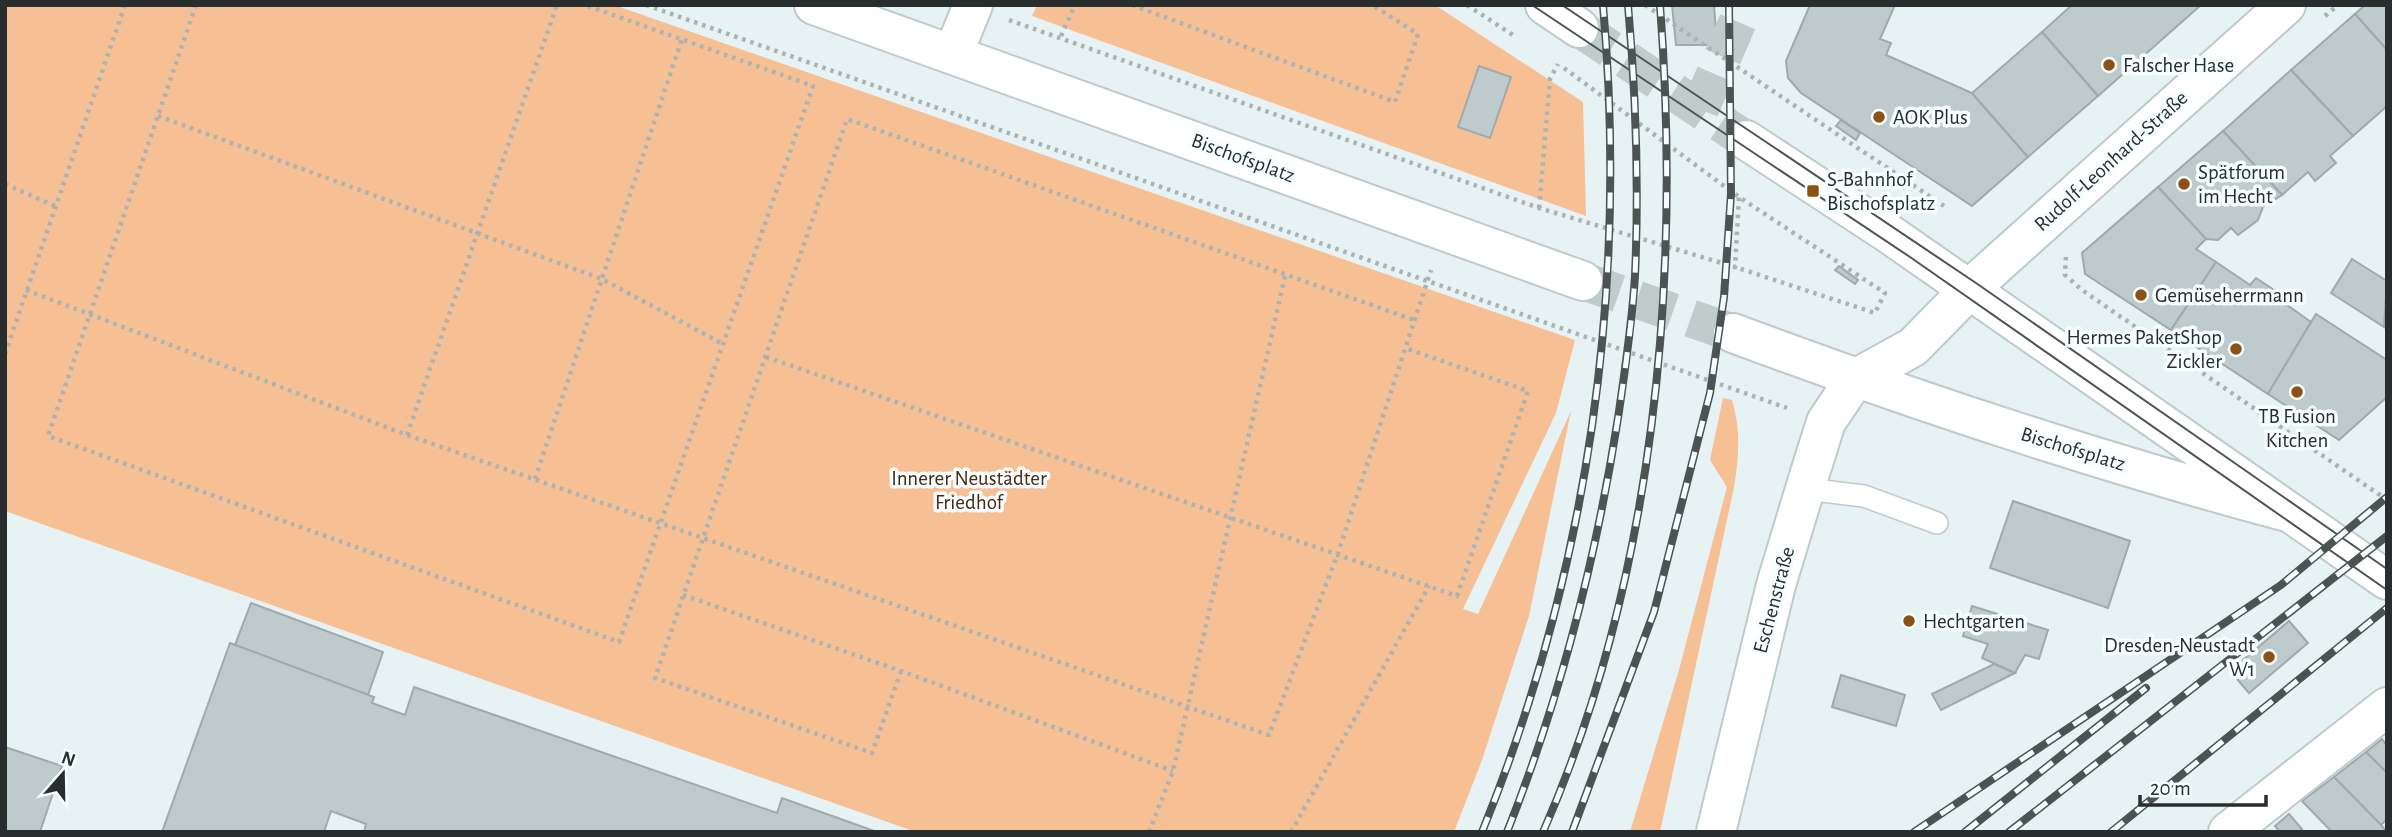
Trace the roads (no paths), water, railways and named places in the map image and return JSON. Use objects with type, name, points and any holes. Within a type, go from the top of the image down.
[{"type":"street","name":"Bischofsplatz","points":[[814,5],[1583,281]]},
{"type":"street","points":[[1545,5],[1579,28]]},
{"type":"street","name":"Rudolf-Leonhard-Straße","points":[[1969,289],[2286,5]]},
{"type":"street","points":[[953,54],[973,6]]},
{"type":"street","name":"Bischofsplatz","points":[[1746,140],[1969,289],[2387,580]]},
{"type":"street","points":[[1855,379],[1913,347],[1969,289]]},
{"type":"street","name":"Bischofsplatz","points":[[1733,333],[1855,379],[2210,492],[2293,514]]},
{"type":"street","name":"Eschenstraße","points":[[1716,832],[1776,584],[1805,489],[1826,422],[1855,379]]},
{"type":"street","points":[[2228,832],[2387,707]]},
{"type":"lane","points":[[1805,489],[1864,496],[1937,523]]},
{"type":"tunnel","points":[[1700,109],[1745,5]]},
{"type":"tunnel","points":[[1579,28],[1746,140]]},
{"type":"tunnel","points":[[1583,281],[1733,333]]},
{"type":"tram line","points":[[1532,5],[1910,257],[2387,590]]},
{"type":"tram line","points":[[1562,5],[1976,283],[2387,569]]},
{"type":"railway","points":[[1482,832],[1519,733],[1550,632],[1574,529],[1592,426],[1604,322],[1610,217],[1609,111],[1603,5]]},
{"type":"railway","points":[[1507,832],[1544,731],[1574,628],[1599,523],[1621,400],[1635,276],[1637,208],[1628,5]]},
{"type":"railway","points":[[1543,832],[1581,735],[1611,634],[1635,531],[1651,426],[1662,320],[1666,214],[1666,109],[1660,5]]},
{"type":"railway","points":[[1572,832],[1654,612],[1710,393],[1724,297],[1731,194],[1729,5]]},
{"type":"railway","points":[[1914,832],[2281,585],[2387,497]]},
{"type":"railway","points":[[2009,832],[2387,536]]},
{"type":"railway","points":[[2111,832],[2387,608]]},
{"type":"railway","points":[[1965,832],[2146,688]]},
{"type":"place","name":"Falscher Hase","points":[[2109,65]]},
{"type":"place","name":"AOK Plus","points":[[1879,117]]},
{"type":"place","name":"Spätforum im Hecht","points":[[2184,184]]},
{"type":"place","name":"S-Bahnhof Bischofsplatz","points":[[1813,191]]},
{"type":"place","name":"Gemüseherrmann","points":[[2141,295]]},
{"type":"place","name":"Hermes PaketShop Zickler","points":[[2236,349]]},
{"type":"place","name":"TB Fusion Kitchen","points":[[2297,392]]},
{"type":"place","name":"Hechtgarten","points":[[1909,621]]},
{"type":"place","name":"Dresden-Neustadt W1","points":[[2269,657]]},
{"type":"park label","name":"Innerer Neustädter Friedhof","points":[[969,490]]}]
